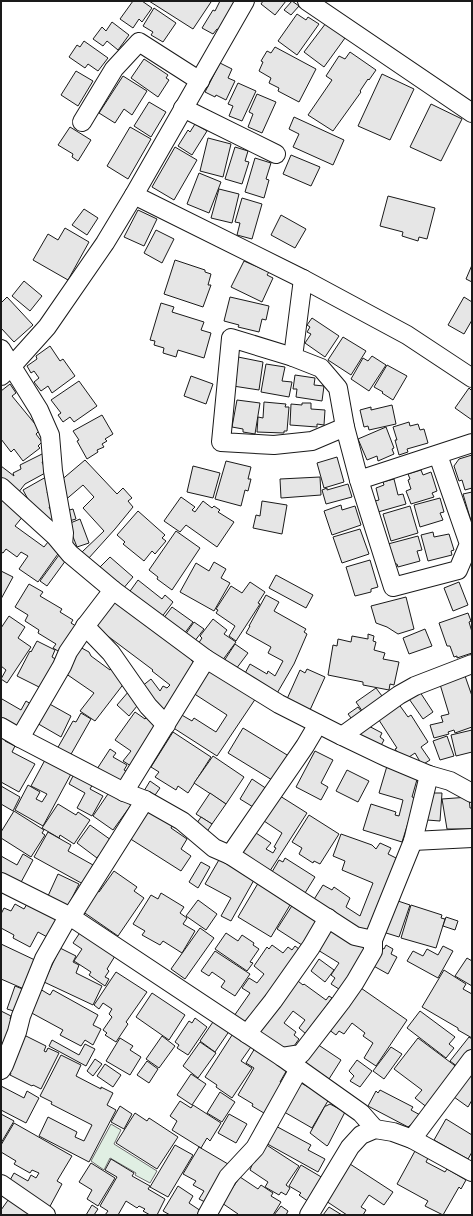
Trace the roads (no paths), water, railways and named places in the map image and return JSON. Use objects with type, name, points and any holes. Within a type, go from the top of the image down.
[{"type":"street","points":[[6,371],[47,327],[105,243],[245,1]]},
{"type":"street","points":[[307,1],[472,113]]},
{"type":"street","points":[[82,122],[114,69],[138,42],[200,81]]},
{"type":"street","points":[[183,108],[276,154]]},
{"type":"street","points":[[134,195],[302,278],[407,335],[472,378]]},
{"type":"street","points":[[293,357],[302,278]]},
{"type":"street","points":[[345,427],[312,441],[274,445],[221,442],[231,338],[293,357],[321,368],[338,388],[345,427],[359,480],[393,587],[458,570],[469,544],[438,455]]},
{"type":"street","points":[[1,349],[6,371],[39,410],[50,435],[64,533],[63,545]]},
{"type":"street","points":[[359,480],[472,443]]},
{"type":"street","points":[[1,487],[55,536],[70,554],[113,590],[206,660],[279,704],[318,724],[386,757],[429,775],[450,781],[472,793]]},
{"type":"street","points":[[20,738],[62,666],[68,652],[85,626],[113,590]]},
{"type":"street","points":[[85,626],[111,653],[148,706],[166,725]]},
{"type":"street","points":[[124,792],[206,660]]},
{"type":"street","points":[[342,736],[404,692],[415,686],[471,666]]},
{"type":"street","points":[[230,855],[305,746],[318,724]]},
{"type":"street","points":[[1,727],[124,792],[145,800],[182,821],[214,848],[230,855],[356,936],[373,940]]},
{"type":"street","points":[[282,1057],[301,1054],[341,1002],[373,951],[373,940],[413,841],[429,775]]},
{"type":"street","points":[[1,1070],[44,959],[65,922],[71,917],[145,800]]},
{"type":"street","points":[[413,841],[472,838]]},
{"type":"street","points":[[1,882],[71,917],[282,1057],[361,1113],[375,1129]]},
{"type":"street","points":[[247,1034],[303,959],[328,918]]},
{"type":"street","points":[[412,1139],[472,1059]]},
{"type":"street","points":[[207,1215],[228,1177],[255,1148],[299,1069]]},
{"type":"street","points":[[309,1215],[350,1147],[361,1135],[375,1129],[393,1132],[412,1139],[472,1172]]},
{"type":"street","points":[[1,1184],[46,1215]]}]
